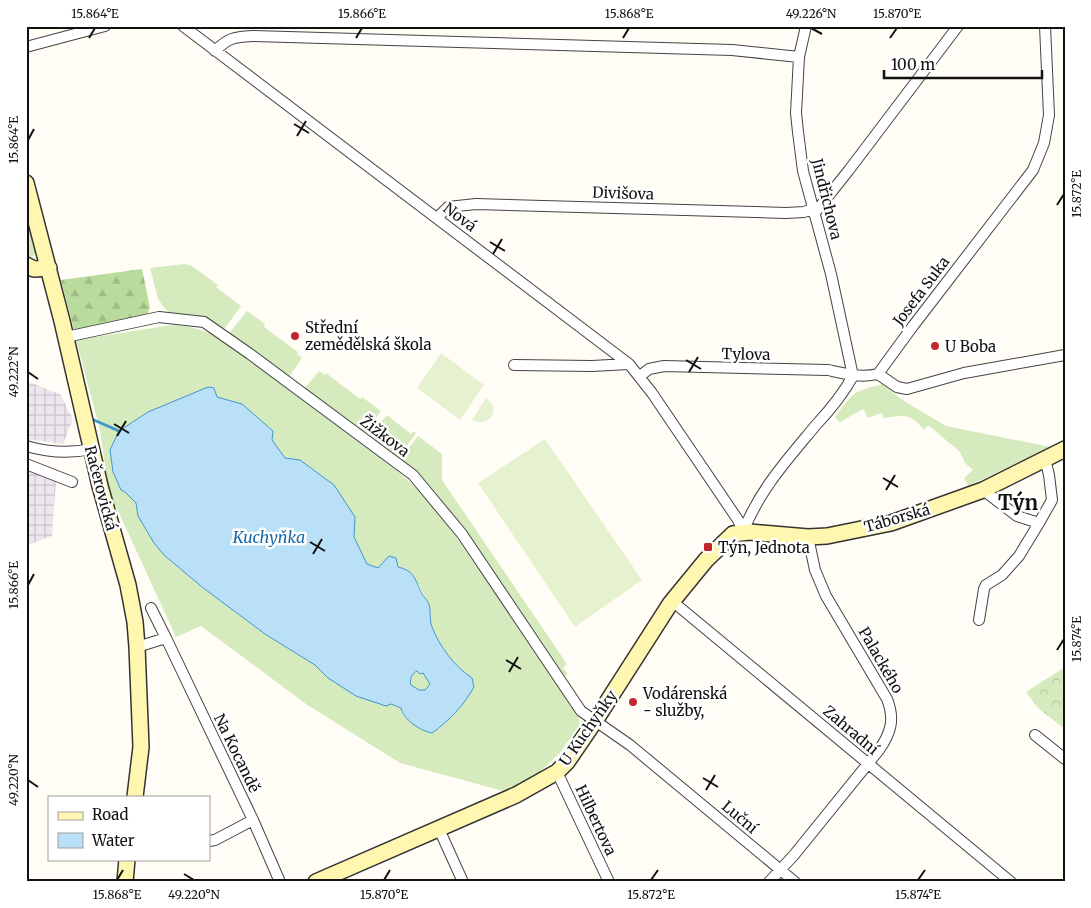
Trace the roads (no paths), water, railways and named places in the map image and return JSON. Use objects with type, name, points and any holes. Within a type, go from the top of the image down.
[{"type":"street","points":[[26,47],[105,26]]},
{"type":"street","name":"Nová","points":[[182,26],[629,364],[640,376],[738,520],[743,532]]},
{"type":"street","name":"Jindřichova","points":[[806,26],[799,57],[796,113],[803,171],[831,274],[853,376]]},
{"type":"street","points":[[813,211],[849,170],[958,26]]},
{"type":"street","name":"Josefa Suka","points":[[878,374],[1033,170],[1044,143],[1049,115],[1045,26]]},
{"type":"street","points":[[215,51],[228,40],[236,37],[252,36],[732,50],[799,57]]},
{"type":"street","name":"Račerovická","points":[[26,183],[66,337],[91,449],[128,585],[138,647],[141,747],[135,796]]},
{"type":"street","name":"Divišova","points":[[437,218],[448,208],[476,204],[786,212],[813,211]]},
{"type":"street","points":[[26,265],[34,269],[49,268]]},
{"type":"street","name":"Žižkova","points":[[66,337],[159,317],[204,322],[250,354],[413,476],[462,534],[571,698],[581,711],[595,721]]},
{"type":"street","points":[[808,537],[743,532],[752,509],[780,468],[836,402],[853,376],[878,374],[897,387],[907,389],[964,374],[1065,355]]},
{"type":"street","points":[[514,365],[592,366],[629,364]]},
{"type":"street","name":"Tylova","points":[[640,376],[649,369],[664,366],[828,370],[853,376]]},
{"type":"street","points":[[26,446],[41,450],[66,452],[91,449]]},
{"type":"street","name":"Táborská","points":[[808,537],[827,536],[891,523],[983,490],[1065,449]]},
{"type":"street","points":[[979,620],[986,585],[1002,575],[1019,556],[1052,500],[1045,459]]},
{"type":"street","points":[[26,464],[72,482]]},
{"type":"street","points":[[983,490],[1017,516],[1039,523]]},
{"type":"street","name":"U Kuchyňky","points":[[316,882],[516,795],[557,772],[567,762],[595,721],[672,601],[694,573],[726,539],[733,534],[743,532]]},
{"type":"street","name":"Palackého","points":[[769,882],[794,855],[868,764],[886,741],[892,725],[891,708],[887,699],[826,596],[815,570],[808,537]]},
{"type":"street","name":"Zahradní","points":[[672,601],[1011,882]]},
{"type":"street","name":"Na Kocandě","points":[[151,608],[253,820],[280,882]]},
{"type":"street","points":[[138,647],[166,638]]},
{"type":"street","name":"Luční","points":[[595,721],[636,750],[795,882]]},
{"type":"street","points":[[1035,735],[1065,759]]},
{"type":"street","name":"Hilbertova","points":[[557,772],[609,882]]},
{"type":"street","points":[[210,841],[253,820]]},
{"type":"street","points":[[439,829],[464,882]]},
{"type":"street","points":[[125,882],[130,860]]},
{"type":"water","name":"Kuchyňka","points":[[208,387],[214,388],[217,397],[242,404],[273,431],[272,440],[285,458],[300,460],[334,485],[355,517],[354,537],[367,564],[378,568],[389,556],[396,558],[398,567],[411,574],[429,604],[431,624],[439,642],[448,656],[472,678],[474,687],[466,700],[450,718],[432,733],[422,730],[413,724],[402,712],[401,708],[391,704],[386,706],[356,696],[328,678],[315,665],[265,634],[202,587],[164,555],[154,543],[138,516],[136,503],[121,490],[113,472],[110,450],[119,431],[148,412]],"holes":[[[417,671],[420,674],[423,673],[430,684],[425,690],[419,690],[410,683],[414,673]]]},
{"type":"waterway","points":[[94,420],[119,431]]},
{"type":"place","name":"Střední zemědělská škola","points":[[295,336]]},
{"type":"place","name":"U Boba","points":[[935,346]]},
{"type":"place","name":"Týn, Jednota","points":[[708,547]]},
{"type":"place","name":"Vodárenská - služby,","points":[[633,702]]},
{"type":"district","name":"Týn","points":[[1018,502]]}]
